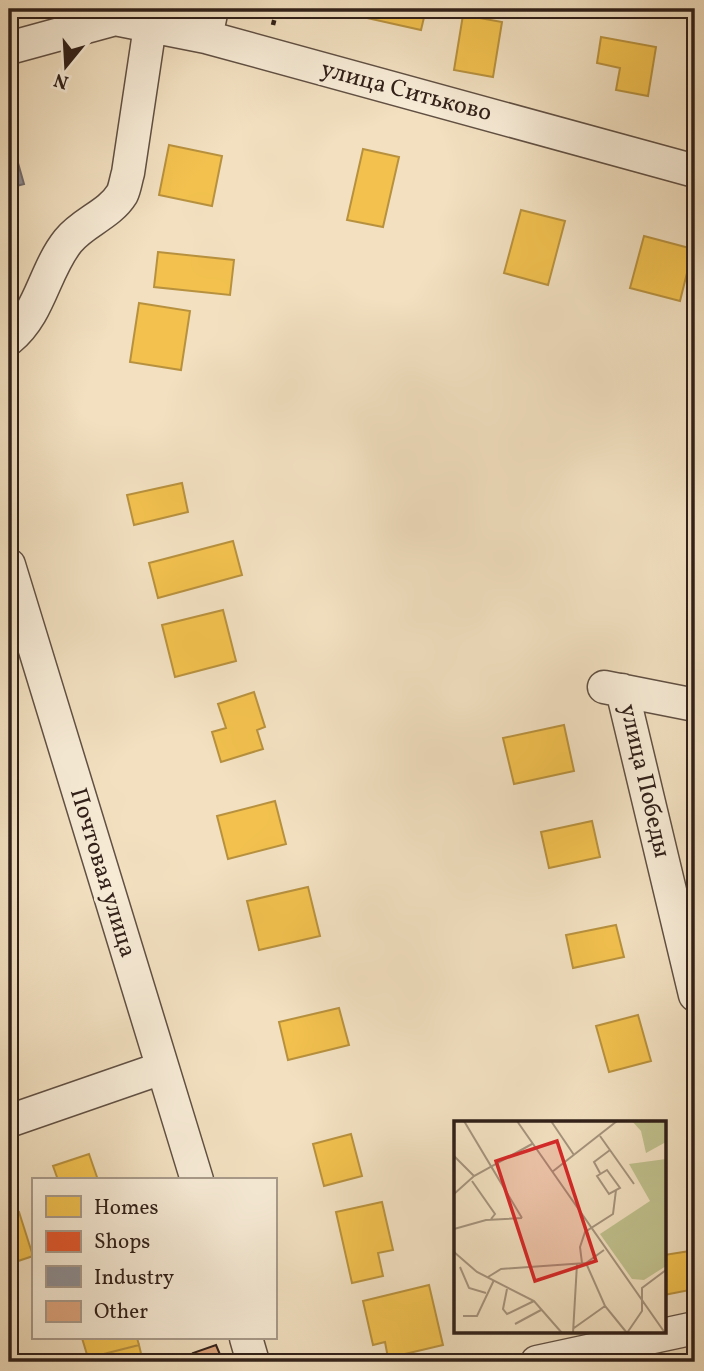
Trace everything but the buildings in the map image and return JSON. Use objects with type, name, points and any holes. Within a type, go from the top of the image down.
[{"type":"street","name":"улица Ситьково","points":[[115,14],[150,26],[209,23],[695,171]]},
{"type":"street","points":[[9,48],[115,14]]},
{"type":"street","points":[[9,339],[31,313],[57,256],[70,238],[105,212],[122,194],[128,173],[150,26]]},
{"type":"street","name":"Почтовая улица","points":[[9,565],[196,1178]]},
{"type":"street","name":"улица Победы","points":[[695,705],[612,688],[695,995]]},
{"type":"street","points":[[9,1121],[162,1068]]},
{"type":"street","points":[[537,1362],[695,1328]]},
{"type":"street","points":[[247,1340],[253,1362]]}]
